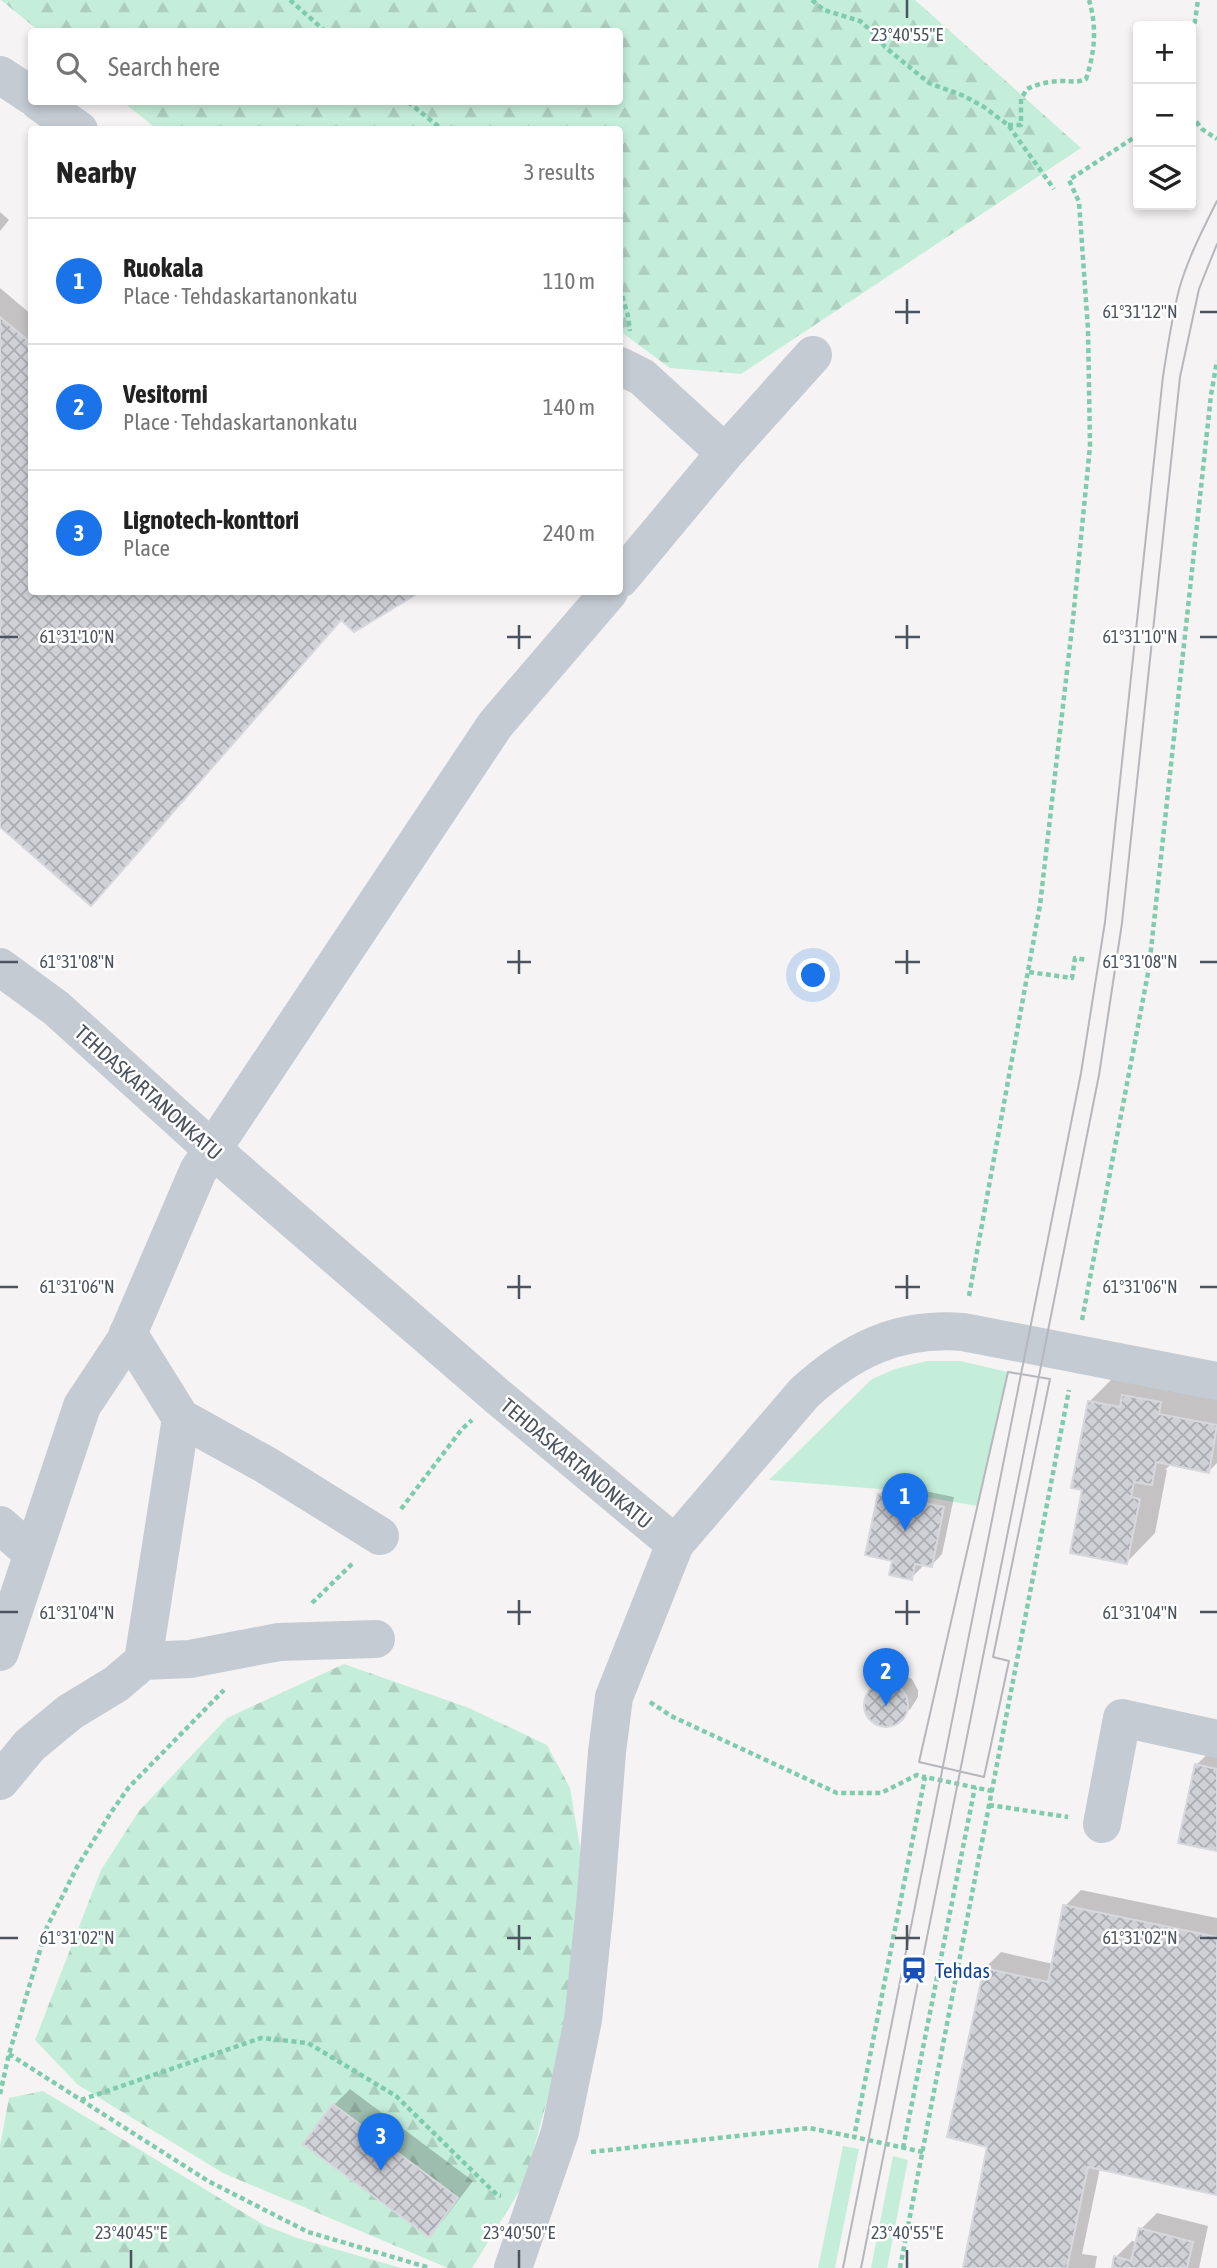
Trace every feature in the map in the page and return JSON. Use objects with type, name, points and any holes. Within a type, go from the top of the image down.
[{"type":"street","points":[[0,75],[28,93]]},
{"type":"street","points":[[43,105],[73,126]]},
{"type":"street","points":[[623,575],[725,453],[813,355]]},
{"type":"street","points":[[623,368],[642,377],[725,453]]},
{"type":"street","points":[[0,1652],[82,1406],[125,1341],[198,1171],[495,725],[606,595]]},
{"type":"street","name":"TEHDASKARTANONKATU","points":[[0,967],[56,1008],[213,1150],[496,1396],[675,1544]]},
{"type":"street","points":[[513,2268],[560,2132],[583,2020],[614,1697],[675,1544],[804,1393],[827,1372],[855,1353],[882,1342],[937,1330],[963,1332],[1073,1365],[1217,1381]]},
{"type":"street","points":[[128,1333],[181,1418],[266,1465],[380,1536]]},
{"type":"street","points":[[143,1661],[181,1418]]},
{"type":"street","points":[[0,1525],[32,1553]]},
{"type":"street","points":[[0,1781],[30,1745],[71,1712],[116,1684],[143,1661],[190,1658],[270,1643],[376,1639]]},
{"type":"street","points":[[1101,1824],[1122,1718],[1217,1739]]},
{"type":"path","points":[[290,0],[322,28]]},
{"type":"path","points":[[812,0],[824,10],[860,21],[885,47],[929,83],[964,96],[1008,125],[1054,189]]},
{"type":"path","points":[[1008,125],[1021,125],[1021,99],[1027,89],[1051,82],[1077,83],[1086,79],[1095,38],[1094,19],[1088,0]]},
{"type":"path","points":[[1195,21],[1198,0]]},
{"type":"path","points":[[412,105],[438,126]]},
{"type":"path","points":[[1196,122],[1217,139]]},
{"type":"path","points":[[957,1297],[969,1297],[1040,905],[1072,632],[1090,446],[1088,329],[1079,202],[1069,180],[1133,138]]},
{"type":"path","points":[[900,2268],[1149,968],[1217,361]]},
{"type":"path","points":[[1028,972],[1072,978],[1075,958],[1087,960]]},
{"type":"path","points":[[1128,965],[1149,968]]},
{"type":"path","points":[[310,1604],[380,1536],[462,1429]]},
{"type":"path","points":[[0,2094],[9,2054],[47,1927],[77,1867],[111,1811],[130,1787],[270,1643]]},
{"type":"path","points":[[644,1698],[671,1716],[837,1793],[881,1793],[917,1775],[992,1791]]},
{"type":"path","points":[[854,2137],[925,1777]]},
{"type":"path","points":[[903,2148],[975,1787]]},
{"type":"path","points":[[989,1805],[1050,1814]]},
{"type":"path","points":[[81,2101],[261,2038],[308,2043],[396,2096],[497,2195],[534,2207]]},
{"type":"path","points":[[9,2054],[208,2181],[308,2232],[430,2268]]},
{"type":"path","points":[[552,2157],[809,2128],[923,2152]]},
{"type":"green space","points":[[1,0],[915,0],[1081,148],[741,374],[670,368],[623,333],[623,126],[153,126],[127,105],[623,105],[623,28],[35,28]]},
{"type":"green space","points":[[927,1361],[960,1361],[1008,1372],[977,1506],[880,1489],[769,1480],[872,1379],[895,1369]]},
{"type":"green space","points":[[344,1664],[469,1708],[547,1745],[570,1788],[582,1859],[562,2044],[525,2182],[472,2268],[448,2268],[223,2173],[78,2085],[35,2040],[101,1870],[139,1811],[227,1718]]},
{"type":"green space","points":[[43,2091],[264,2225],[297,2238],[401,2268],[0,2268],[0,2146],[9,2098]]},
{"type":"green space","points":[[843,2146],[859,2149],[835,2268],[818,2268]]},
{"type":"green space","points":[[893,2156],[908,2160],[887,2268],[871,2268]]},
{"type":"building","points":[[0,317],[28,341],[28,595],[415,595],[354,632],[341,620],[91,906],[0,827]]},
{"type":"building","points":[[1122,1395],[1161,1402],[1159,1414],[1217,1425],[1209,1473],[1156,1462],[1152,1485],[1134,1482],[1131,1497],[1140,1499],[1127,1564],[1070,1553],[1082,1490],[1071,1488],[1088,1401],[1120,1407]]},
{"type":"building","points":[[878,1494],[944,1507],[932,1567],[915,1564],[912,1580],[889,1575],[892,1561],[865,1555]]},
{"type":"building","points":[[886,1683],[901,1690],[908,1705],[901,1720],[886,1727],[871,1720],[864,1705],[871,1690]]},
{"type":"building","points":[[1195,1764],[1217,1769],[1217,1851],[1178,1843]]},
{"type":"building","points":[[1063,1905],[1217,1937],[1217,2195],[1088,2167],[1067,2268],[963,2268],[987,2147],[947,2137],[984,1968],[1048,1982]]},
{"type":"building","points":[[333,2104],[458,2198],[429,2237],[303,2144]]},
{"type":"building","points":[[1139,2228],[1193,2242],[1187,2268],[1112,2268],[1114,2256],[1131,2261]]},
{"type":"tram line","points":[[843,2268],[1081,1073],[1105,922],[1170,331],[1184,275],[1217,201]]},
{"type":"tram line","points":[[861,2268],[1099,1075],[1122,923],[1180,377],[1199,289],[1217,244]]},
{"type":"tram line","points":[[1008,1372],[1050,1379],[993,1657],[1009,1661],[984,1777],[919,1762],[1008,1372]]},
{"type":"place","name":"Ruokala","points":[[905,1531]]},
{"type":"place","name":"Vesitorni","points":[[886,1706]]},
{"type":"place","name":"Tehdas","points":[[914,1970]]},
{"type":"place","name":"Lignotech-konttori","points":[[381,2171]]}]
